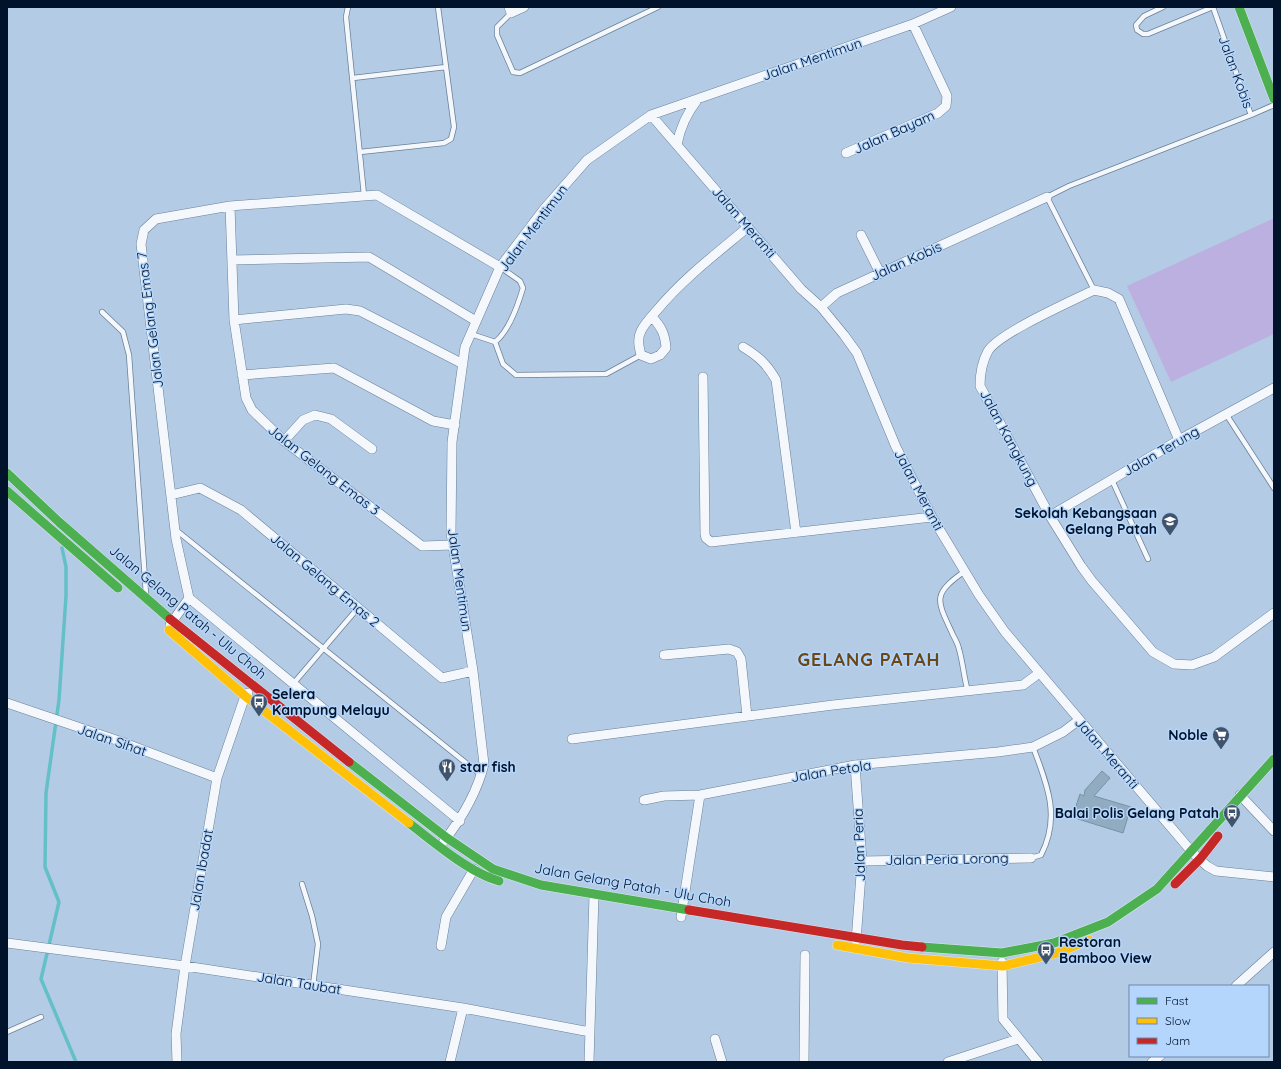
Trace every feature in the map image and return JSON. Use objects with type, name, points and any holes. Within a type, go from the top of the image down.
[{"type":"main road","points":[[1239,7],[1274,99]]},
{"type":"main road","name":"Jalan Gelang Patah - Ulu Choh","points":[[7,473],[34,500],[145,602],[174,621],[447,838],[493,869],[541,885],[593,899]]},
{"type":"main road","name":"Jalan Gelang Patah - Ulu Choh","points":[[7,492],[123,592]]},
{"type":"main road","name":"Jalan Gelang Patah - Ulu Choh","points":[[157,620],[245,696],[440,847],[488,878],[539,893],[593,899],[902,945],[1002,953],[1054,943],[1108,922],[1157,889],[1243,798],[1274,772]]},
{"type":"main road","name":"Jalan Gelang Patah - Ulu Choh","points":[[825,943],[908,958],[1003,966],[1057,953],[1114,929],[1161,898],[1200,859],[1243,798],[1274,759]]},
{"type":"main road","name":"Jalan Gelang Patah - Ulu Choh","points":[[682,912],[764,932]]},
{"type":"street","points":[[510,10],[524,7]]},
{"type":"street","name":"Jalan Mentimun","points":[[440,847],[460,821],[482,775],[484,764],[473,671],[451,533],[452,442],[465,347],[500,267],[544,209],[587,160],[651,115],[913,24],[951,7]]},
{"type":"street","name":"Jalan Bayam","points":[[846,153],[938,113],[946,106],[947,96],[913,24]]},
{"type":"street","points":[[677,145],[679,132],[689,111],[698,99]]},
{"type":"street","name":"Jalan Meranti","points":[[651,115],[801,289],[821,307],[844,334],[857,353],[896,447],[932,517],[1005,632],[1038,674],[1192,852],[1200,859],[1216,871],[1274,877]]},
{"type":"street","name":"Jalan Gelang Emas 7","points":[[188,598],[175,529],[141,244],[144,230],[156,219],[230,206],[377,195],[500,267]]},
{"type":"street","name":"Jalan Kobis","points":[[821,307],[837,293],[1047,197]]},
{"type":"street","name":"Jalan Gelang Emas 3","points":[[230,206],[234,320],[246,398],[252,410],[284,441],[422,546],[453,545]]},
{"type":"street","points":[[652,317],[660,325],[666,337],[666,348],[660,355],[651,359],[641,355],[638,343],[641,331],[652,317],[668,298],[703,264],[748,227]]},
{"type":"street","points":[[860,235],[880,273]]},
{"type":"street","points":[[232,260],[369,257],[476,321]]},
{"type":"street","points":[[1094,290],[1108,293],[1119,299],[1179,440]]},
{"type":"street","name":"Jalan Kangkung","points":[[1094,290],[1004,336],[989,350],[980,371],[980,386],[1050,516],[1092,581],[1153,652],[1174,664],[1192,665],[1214,657],[1274,613]]},
{"type":"street","points":[[234,320],[346,309],[360,311],[463,364]]},
{"type":"street","points":[[743,347],[757,355],[768,366],[776,380],[796,534]]},
{"type":"street","points":[[242,375],[334,368],[433,421],[455,425]]},
{"type":"street","points":[[703,377],[706,538],[711,542],[715,543],[796,534],[932,517]]},
{"type":"street","name":"Jalan Terung","points":[[1050,516],[1179,440],[1274,388]]},
{"type":"street","points":[[284,441],[303,420],[315,415],[331,419],[372,449]]},
{"type":"street","name":"Jalan Gelang Emas 2","points":[[172,495],[200,488],[241,510],[442,678],[473,671]]},
{"type":"street","points":[[167,628],[174,621],[188,598],[460,821]]},
{"type":"street","points":[[664,655],[729,649],[737,652],[741,659],[747,716]]},
{"type":"street","points":[[572,739],[833,705],[968,692],[1023,685],[1038,674]]},
{"type":"street","name":"Jalan Ibadat","points":[[177,1062],[176,1034],[185,966],[217,778],[245,696],[254,685]]},
{"type":"street","name":"Jalan Sihat","points":[[7,703],[41,716],[119,741],[217,778]]},
{"type":"street","name":"Jalan Petola","points":[[644,800],[664,796],[700,795],[855,765],[998,752],[1033,747],[1063,732],[1078,720]]},
{"type":"street","name":"Jalan Peria","points":[[855,765],[862,861],[855,949]]},
{"type":"street","points":[[682,912],[700,795]]},
{"type":"street","points":[[1243,798],[1274,831]]},
{"type":"street","name":"Jalan Peria Lorong","points":[[862,861],[1031,858]]},
{"type":"street","points":[[441,946],[446,917],[474,868]]},
{"type":"street","points":[[589,1062],[593,899]]},
{"type":"street","name":"Jalan Taubat","points":[[7,943],[185,966],[463,1008],[590,1032]]},
{"type":"street","points":[[1237,985],[1274,952]]},
{"type":"street","points":[[1002,953],[1002,1019],[1038,1062]]},
{"type":"street","points":[[804,1062],[805,955]]},
{"type":"street","points":[[450,1062],[463,1008]]},
{"type":"street","points":[[715,1039],[722,1062]]},
{"type":"street","points":[[948,1062],[1018,1039]]},
{"type":"lane","points":[[348,7],[346,17],[364,195]]},
{"type":"lane","points":[[360,152],[444,143],[451,139],[454,127],[438,7]]},
{"type":"lane","points":[[510,10],[497,27],[497,35],[513,72],[520,73],[658,7]]},
{"type":"lane","points":[[1163,7],[1144,16],[1136,25],[1137,30],[1143,34],[1148,34],[1213,7]]},
{"type":"lane","name":"Jalan Kobis","points":[[1213,7],[1251,115],[1274,105]]},
{"type":"lane","points":[[353,78],[446,68]]},
{"type":"lane","points":[[1094,290],[1047,197],[1069,186],[1251,115]]},
{"type":"lane","points":[[494,342],[501,337],[521,298],[524,288],[520,281],[500,267]]},
{"type":"lane","points":[[102,312],[123,332],[129,355],[145,602]]},
{"type":"lane","points":[[471,334],[494,342],[503,364],[516,374],[606,374],[641,355]]},
{"type":"lane","points":[[1226,414],[1274,488]]},
{"type":"lane","points":[[1112,480],[1148,559]]},
{"type":"lane","points":[[175,529],[482,775]]},
{"type":"lane","points":[[965,570],[950,581],[942,591],[939,599],[940,608],[959,648],[968,692]]},
{"type":"lane","points":[[293,684],[358,608]]},
{"type":"lane","points":[[1031,858],[1041,855],[1051,826],[1049,790],[1033,747]]},
{"type":"lane","points":[[302,884],[312,916],[318,944],[314,986]]},
{"type":"lane","points":[[7,1032],[40,1017]]},
{"type":"shaded area","points":[[1274,218],[1274,334],[1171,382],[1127,286]]},
{"type":"building","points":[[1102,771],[1110,778],[1094,796],[1131,807],[1123,833],[1078,819],[1078,817],[1073,815],[1080,794],[1084,796],[1085,790]]},
{"type":"waterway","points":[[62,548],[66,567],[66,596],[59,700],[46,793],[45,867],[59,902],[41,979],[76,1062]]},
{"type":"traffic: fast","points":[[1239,7],[1274,99]]},
{"type":"traffic: fast","points":[[7,473],[59,522],[170,619]]},
{"type":"traffic: fast","points":[[7,491],[118,588]]},
{"type":"traffic: fast","points":[[922,947],[1002,953],[1054,943],[1108,922],[1157,889],[1274,759]]},
{"type":"traffic: fast","points":[[349,762],[447,838],[493,869],[541,885],[689,910]]},
{"type":"traffic: fast","points":[[409,823],[440,848],[464,864],[488,877],[499,881]]},
{"type":"traffic: slow","points":[[169,630],[245,696],[409,823]]},
{"type":"traffic: slow","points":[[837,945],[908,958],[1003,966],[1057,953],[1089,940]]},
{"type":"traffic: jam","points":[[170,619],[349,762]]},
{"type":"traffic: jam","points":[[1175,884],[1200,859],[1218,836]]},
{"type":"traffic: jam","points":[[689,910],[922,947]]},
{"type":"place","name":"Sekolah Kebangsaan Gelang Patah","points":[[1170,536]]},
{"type":"place","name":"Selera Kampung Melayu","points":[[259,717]]},
{"type":"place","name":"Noble","points":[[1221,750]]},
{"type":"place","name":"star fish","points":[[447,782]]},
{"type":"place","name":"Balai Polis Gelang Patah","points":[[1232,828]]},
{"type":"place","name":"Restoran Bamboo View","points":[[1046,965]]},
{"type":"district","name":"GELANG PATAH","points":[[869,660]]}]
